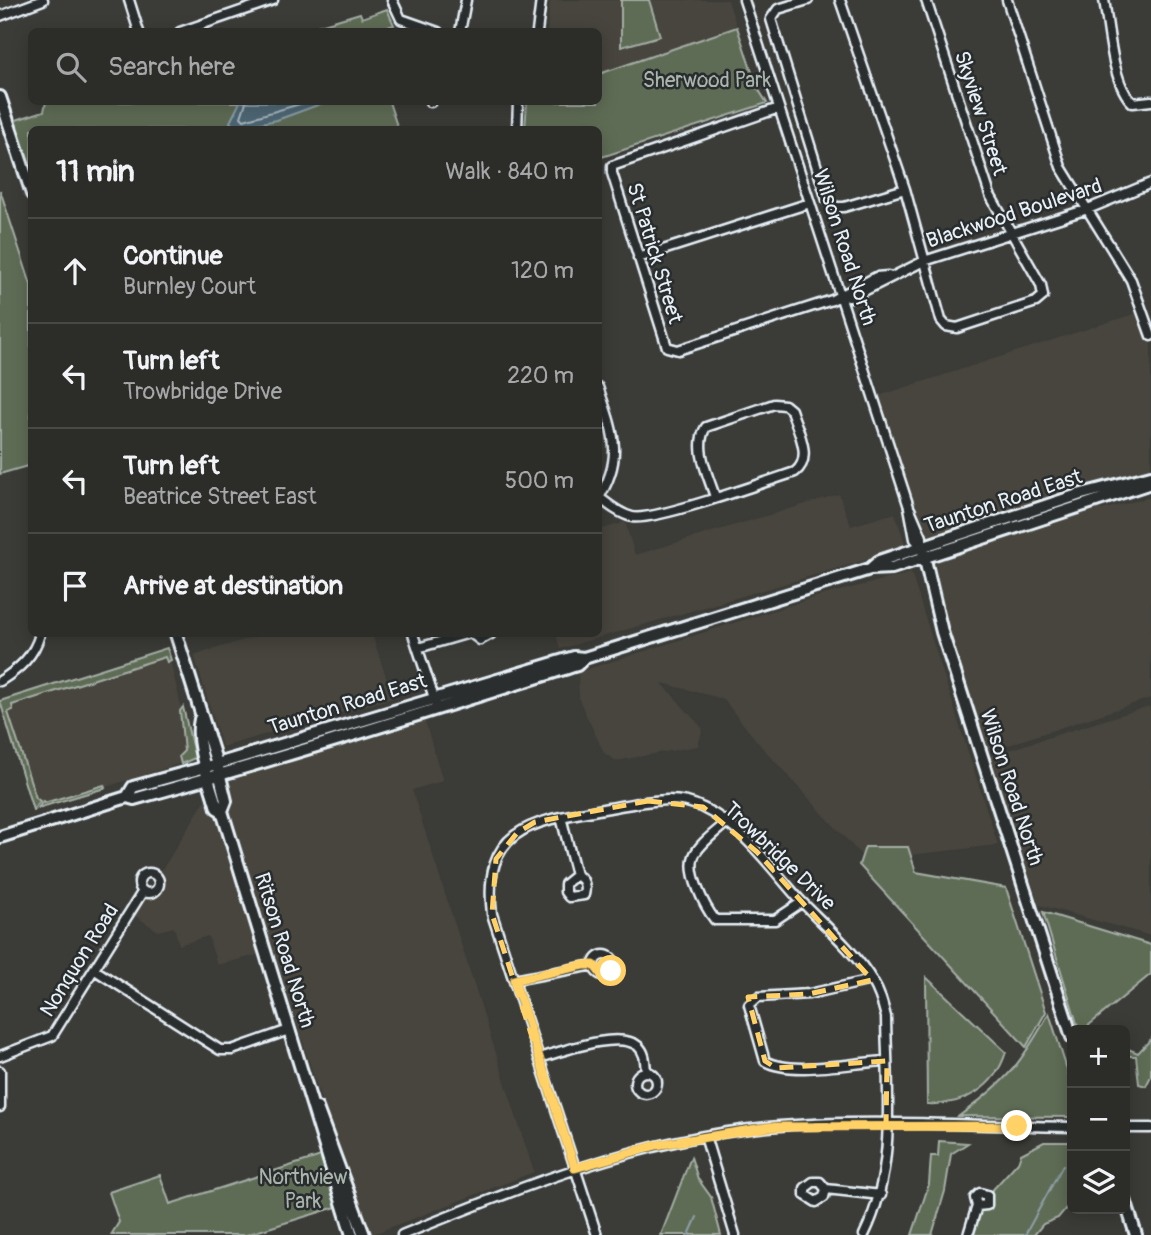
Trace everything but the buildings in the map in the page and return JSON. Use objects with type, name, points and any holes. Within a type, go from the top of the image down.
[{"type":"main road","points":[[0,97],[28,182]]},
{"type":"main road","name":"Taunton Road East","points":[[0,837],[127,797],[134,799],[213,771],[436,703],[574,657],[584,658],[870,569],[886,570],[923,553],[1079,495],[1151,476]]},
{"type":"main road","name":"Taunton Road East","points":[[923,553],[1151,483]]},
{"type":"main road","name":"Wilson Road North","points":[[923,553],[942,632],[1068,1025]]},
{"type":"main road","name":"Ritson Road North","points":[[177,637],[200,719],[207,728],[217,808],[222,811],[352,1235]]},
{"type":"main road","name":"Ritson Road North","points":[[312,1099],[325,1124],[364,1235]]},
{"type":"main road","points":[[1129,1214],[1136,1235]]},
{"type":"street","points":[[129,0],[138,28]]},
{"type":"street","points":[[192,28],[273,0]]},
{"type":"street","points":[[392,0],[401,19],[427,28]]},
{"type":"street","points":[[461,28],[466,0]]},
{"type":"street","points":[[538,28],[541,0]]},
{"type":"street","name":"Wilson Road North","points":[[744,0],[909,507],[915,539],[923,553]]},
{"type":"street","points":[[808,0],[778,9],[771,19],[827,200],[836,207],[845,207],[905,189]]},
{"type":"street","points":[[840,0],[905,189],[924,261]]},
{"type":"street","name":"Skyview Street","points":[[924,261],[941,320],[946,326],[957,328],[970,324],[1036,302],[1043,296],[1041,285],[990,195],[926,0]]},
{"type":"street","points":[[1007,0],[1060,167],[1135,288],[1151,336]]},
{"type":"street","points":[[1104,0],[1116,68],[1125,96],[1133,103],[1151,101]]},
{"type":"street","points":[[0,16],[40,1]]},
{"type":"street","points":[[517,126],[518,105]]},
{"type":"street","name":"St Patrick Street","points":[[678,350],[670,349],[665,343],[611,173],[612,166],[618,161],[779,108]]},
{"type":"street","name":"Blackwood Boulevard","points":[[678,350],[841,296],[852,297],[878,285],[888,276],[924,261],[1088,209],[1151,183]]},
{"type":"street","points":[[638,258],[810,203]]},
{"type":"street","points":[[602,400],[613,434],[616,460],[602,492]]},
{"type":"street","points":[[602,501],[621,513],[641,518],[715,498],[795,472],[803,466],[805,457],[791,410],[785,405],[774,404],[706,427],[700,436],[701,448],[715,498]]},
{"type":"street","points":[[0,681],[19,669],[38,637]]},
{"type":"street","points":[[415,637],[436,703]]},
{"type":"street","points":[[418,648],[456,637]]},
{"type":"street","name":"Trowbridge Drive","points":[[597,1235],[492,914],[491,876],[496,859],[517,833],[535,822],[648,801],[675,800],[703,807],[726,823],[833,933],[872,980],[886,1017],[886,1174],[881,1195],[864,1235]]},
{"type":"street","points":[[561,817],[576,875]]},
{"type":"street","points":[[726,823],[694,854],[692,867],[707,910],[715,920],[775,920],[802,902]]},
{"type":"street","name":"Nonquon Road","points":[[0,1056],[48,1039],[95,970],[143,891]]},
{"type":"street","points":[[514,980],[594,965]]},
{"type":"street","points":[[95,970],[220,1050],[232,1050],[289,1030]]},
{"type":"street","points":[[872,980],[809,994],[758,997],[749,1005],[751,1018],[765,1061],[776,1068],[887,1061]]},
{"type":"street","points":[[539,1058],[583,1045],[623,1040],[637,1045],[645,1056],[646,1072]]},
{"type":"street","points":[[0,1070],[0,1107]]},
{"type":"street","points":[[402,1235],[575,1168],[646,1148],[705,1136],[769,1127],[1067,1127]]},
{"type":"street","points":[[1130,1128],[1151,1128]]},
{"type":"street","points":[[705,1136],[735,1235]]},
{"type":"street","points":[[826,1189],[881,1195]]},
{"type":"street","points":[[968,1235],[977,1206]]},
{"type":"highlighted area","points":[[648,801],[703,807],[757,852],[872,980],[809,994],[748,997],[765,1061],[776,1068],[887,1061],[886,1125],[769,1127],[658,1145],[575,1168],[492,914],[496,859],[517,833],[535,822]]},
{"type":"shaded area","points":[[550,0],[728,0],[737,27],[602,73],[602,28],[547,28]]},
{"type":"shaded area","points":[[1143,311],[1151,337],[1151,483],[1098,500],[1101,510],[1151,497],[1151,698],[981,754],[924,558],[872,398]]},
{"type":"shaded area","points":[[839,494],[851,526],[895,513],[905,543],[901,547],[863,561],[602,637],[602,529],[625,522],[635,555]]},
{"type":"shaded area","points":[[911,573],[998,845],[911,855],[869,864],[759,744],[723,699],[662,683],[703,729],[698,746],[616,761],[604,753],[579,700],[578,672],[819,596]]},
{"type":"shaded area","points":[[254,637],[373,637],[393,698],[222,747],[194,655]]},
{"type":"shaded area","points":[[557,637],[601,637],[560,649]]},
{"type":"shaded area","points":[[167,648],[194,759],[33,810],[0,701]]},
{"type":"shaded area","points":[[1149,706],[1151,936],[1039,905],[989,756]]},
{"type":"shaded area","points":[[424,718],[443,781],[412,790],[534,1172],[371,1235],[364,1235],[274,951],[217,965],[208,936],[179,945],[174,927],[158,931],[134,915],[212,789],[231,781],[232,778]]},
{"type":"green space","points":[[621,0],[649,0],[660,36],[621,47]]},
{"type":"green space","points":[[387,9],[394,25],[384,28],[310,28],[360,13],[362,18]]},
{"type":"green space","name":"Sherwood Park","points":[[737,27],[757,87],[767,103],[602,157],[602,126],[525,126],[527,105],[602,105],[602,73]]},
{"type":"green space","points":[[45,105],[390,105],[397,126],[28,126],[28,173],[13,121],[44,111]]},
{"type":"green space","points":[[0,190],[28,276],[28,466],[0,474]]},
{"type":"green space","points":[[167,648],[171,660],[167,662],[165,657],[12,705],[13,710],[8,712],[36,798],[40,801],[33,810],[0,701]]},
{"type":"green space","points":[[183,707],[195,758],[181,764],[179,756],[184,751],[180,711]]},
{"type":"green space","points":[[104,785],[105,788],[38,808],[43,801],[44,803]]},
{"type":"green space","points":[[865,847],[908,847],[916,872],[1006,888],[1046,1012],[1026,1047],[859,865]]},
{"type":"green space","points":[[1043,912],[1151,945],[1151,974],[1089,1025],[1077,1025]]},
{"type":"green space","points":[[926,977],[1006,1052],[1001,1065],[986,1085],[965,1098],[941,1104],[927,1104]]},
{"type":"green space","points":[[1049,1013],[1067,1069],[1067,1117],[959,1116],[1001,1081],[1030,1046]]},
{"type":"green space","points":[[1151,1039],[1151,1076],[1146,1086],[1139,1084],[1136,1056],[1130,1056],[1130,1050],[1138,1053]]},
{"type":"green space","points":[[939,1141],[968,1143],[951,1154],[945,1191],[932,1235],[912,1235],[929,1184],[931,1156],[938,1156]]},
{"type":"green space","points":[[1044,1142],[1067,1142],[1067,1207],[1058,1218],[1043,1224],[1034,1235],[969,1235],[977,1207],[1018,1162],[1021,1154]]},
{"type":"green space","name":"Northview Park","points":[[321,1156],[336,1207],[246,1235],[111,1235],[119,1222],[109,1192],[160,1175],[170,1204]]},
{"type":"green space","points":[[691,1157],[698,1179],[711,1197],[721,1235],[661,1235]]},
{"type":"water","points":[[238,105],[318,105],[277,120],[246,126],[233,126],[230,122]]},
{"type":"waterway","points":[[1025,1235],[1063,1165]]},
{"type":"waterway","points":[[689,1235],[697,1217]]},
{"type":"route","points":[[611,971],[601,974],[596,971],[594,965],[584,965],[514,980],[575,1168],[657,1145],[769,1127],[1017,1126]]}]
